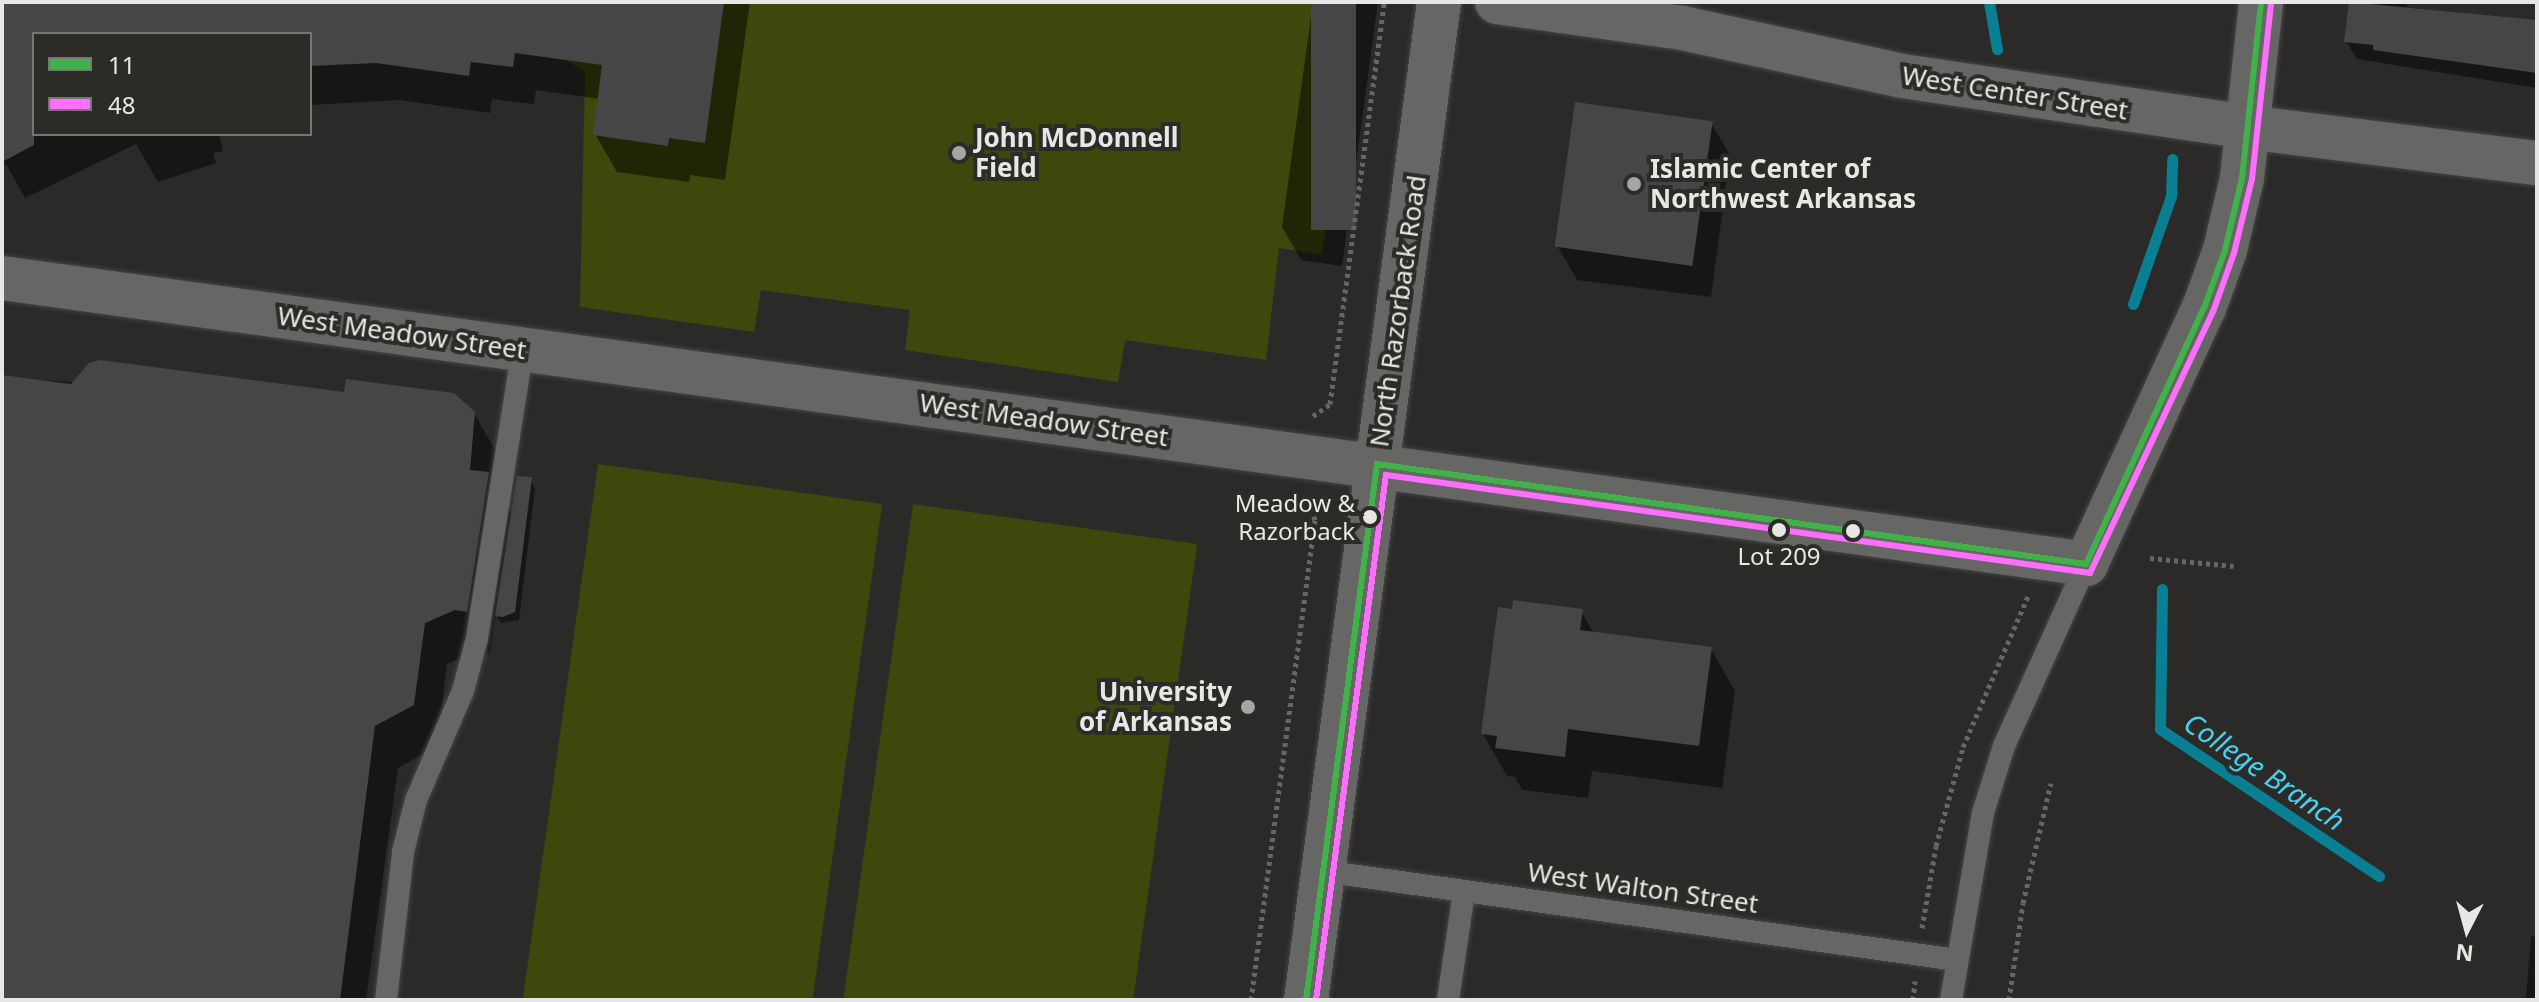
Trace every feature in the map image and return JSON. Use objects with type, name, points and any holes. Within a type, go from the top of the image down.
[{"type":"street","name":"North Razorback Road","points":[[1306,1000],[1439,2]]},
{"type":"street","name":"West Center Street","points":[[1497,2],[1682,28],[1902,76],[2246,127],[2537,163]]},
{"type":"street","points":[[2086,564],[2204,308],[2242,178],[2261,2]]},
{"type":"street","name":"West Meadow Street","points":[[2,278],[1377,464],[2086,564]]},
{"type":"lane","points":[[386,1000],[403,852],[416,800],[463,691],[477,638],[523,349]]},
{"type":"lane","points":[[1951,1000],[1983,813],[2004,746],[2086,564]]},
{"type":"lane","name":"West Walton Street","points":[[1322,871],[1957,960]]},
{"type":"lane","points":[[1448,1000],[1464,891]]},
{"type":"path","points":[[2150,558],[2234,566]]},
{"type":"path","points":[[2009,1000],[2023,903],[2051,783]]},
{"type":"green space","name":"John McDonnell Field","points":[[563,2],[1356,2],[1322,255],[1279,248],[1266,360],[1125,340],[1118,382],[905,350],[910,310],[761,290],[754,332],[580,307],[585,72],[566,60],[571,26]]},
{"type":"green space","points":[[598,464],[882,504],[812,1000],[523,1000]]},
{"type":"green space","points":[[913,504],[1197,544],[1133,1000],[843,999]]},
{"type":"building","points":[[2,2],[724,2],[705,143],[669,138],[668,146],[593,135],[602,65],[515,53],[513,67],[471,62],[469,76],[376,63],[312,66],[312,32],[32,32],[34,145],[2,162]]},
{"type":"building","points":[[1311,2],[1356,2],[1356,230],[1311,230]]},
{"type":"building","points":[[2349,2],[2537,20],[2537,73],[2373,50],[2373,45],[2344,42]]},
{"type":"building","name":"Islamic Center of Northwest Arkansas","points":[[1575,102],[1713,121],[1692,266],[1555,247]]},
{"type":"building","points":[[100,360],[344,392],[346,379],[454,393],[475,412],[470,470],[489,472],[467,612],[455,610],[425,623],[414,705],[375,726],[340,1000],[2,1000],[2,375],[71,384],[89,363]]},
{"type":"building","points":[[517,476],[532,477],[515,612],[503,617],[495,616]]},
{"type":"building","points":[[1513,600],[1583,609],[1580,630],[1712,647],[1699,746],[1568,729],[1565,757],[1495,748],[1497,736],[1481,734],[1498,607],[1512,609]]},
{"type":"waterway","name":"College Branch","points":[[1989,2],[1997,49]]},
{"type":"waterway","name":"College Branch","points":[[2133,304],[2171,196],[2172,159]]},
{"type":"waterway","name":"College Branch","points":[[2162,589],[2160,729],[2379,876]]},
{"type":"transit line","name":"11","points":[[1306,1000],[1377,464],[2086,564],[2204,308],[2225,250],[2242,178],[2261,2]]},
{"type":"transit line","name":"48","points":[[1316,1000],[1386,475],[2090,573],[2213,312],[2234,253],[2252,179],[2271,3]]},
{"type":"place","name":"John McDonnell Field","points":[[959,153]]},
{"type":"place","name":"Islamic Center of Northwest Arkansas","points":[[1634,184]]},
{"type":"place","name":"Meadow & Razorback","points":[[1370,517]]},
{"type":"place","name":"Lot 209","points":[[1779,530]]},
{"type":"place","name":"University of Arkansas","points":[[1248,707]]}]
